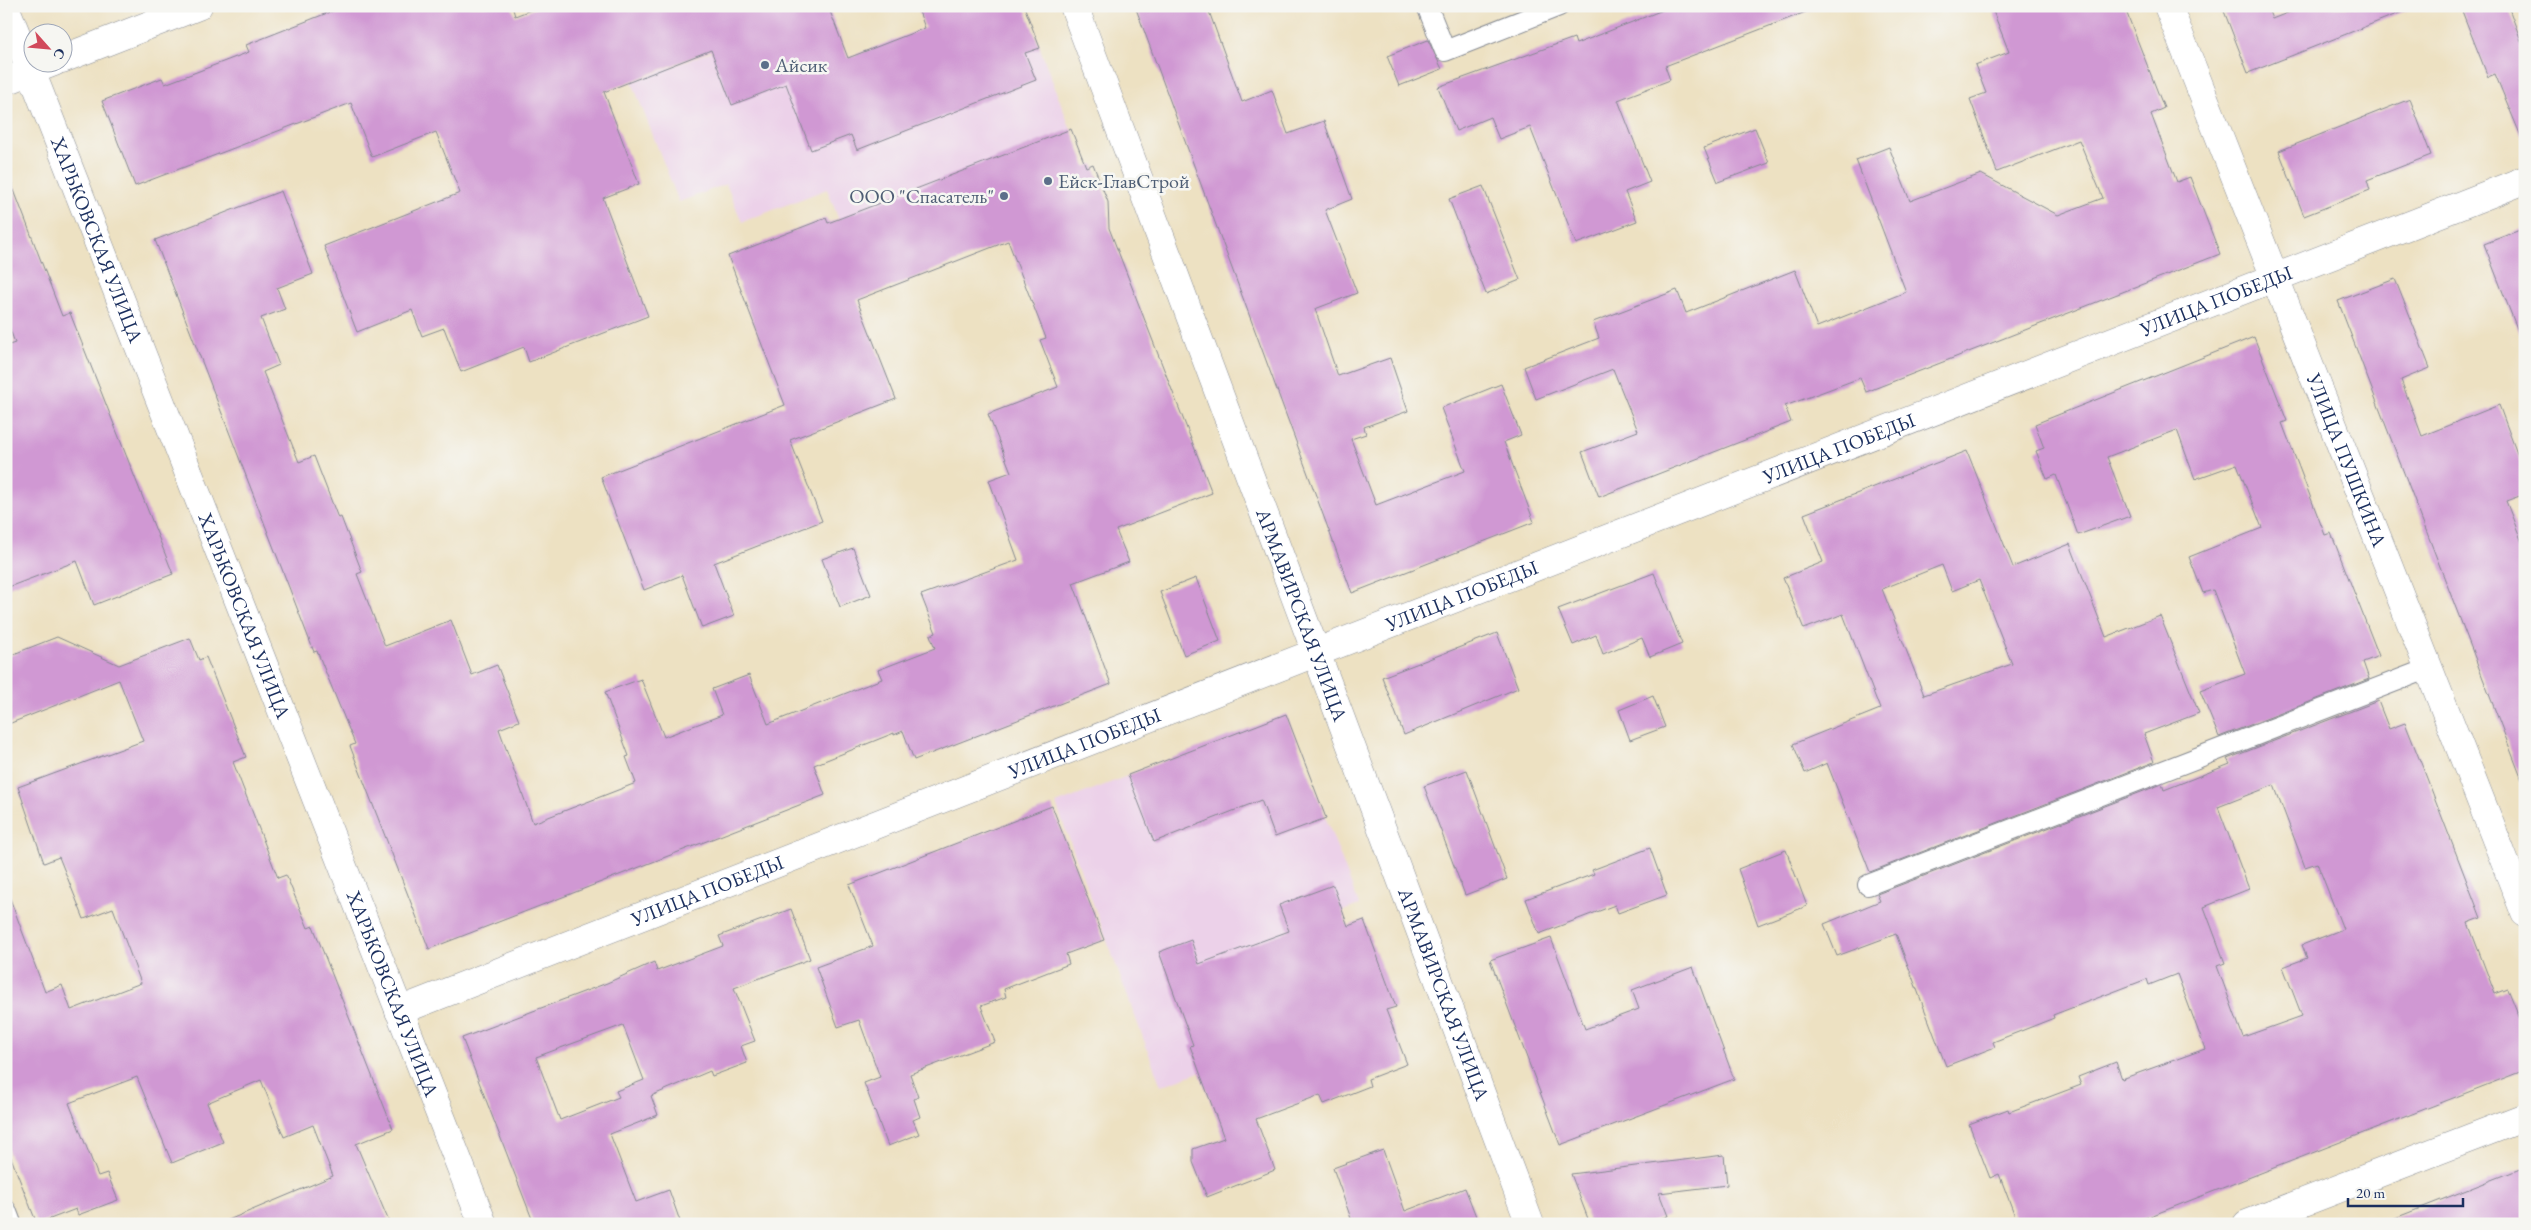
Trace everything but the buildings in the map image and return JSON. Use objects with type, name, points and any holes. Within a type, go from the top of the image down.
[{"type":"street","points":[[72,55],[198,6]]},
{"type":"street","name":"АРМАВИРСКАЯ УЛИЦА","points":[[1074,6],[1530,1224]]},
{"type":"street","name":"УЛИЦА ПУШКИНА","points":[[2168,6],[2525,913]]},
{"type":"street","name":"ХАРЬКОВСКАЯ УЛИЦА","points":[[6,9],[22,51]]},
{"type":"street","name":"ХАРЬКОВСКАЯ УЛИЦА","points":[[30,72],[483,1224]]},
{"type":"street","name":"УЛИЦА ПОБЕДЫ","points":[[399,1011],[2525,180]]},
{"type":"street","points":[[2247,1224],[2525,1117]]},
{"type":"lane","points":[[1426,6],[1445,51],[1559,6]]},
{"type":"lane","points":[[1868,885],[2428,669]]},
{"type":"lane","points":[[6,1210],[12,1223],[6,1223]]},
{"type":"shaded area","points":[[980,6],[1024,6],[1085,167],[1093,164],[1108,202],[868,295],[827,189],[742,222],[726,184],[679,202],[632,82],[805,15],[825,67]]},
{"type":"shaded area","points":[[1286,714],[1359,905],[1200,964],[1235,1059],[1161,1086],[1056,804]]},
{"type":"place","name":"Айсик","points":[[765,65]]},
{"type":"place","name":"Ейск-ГлавСтрой","points":[[1048,181]]},
{"type":"place","name":"ООО \"Спасатель\"","points":[[1004,196]]}]
